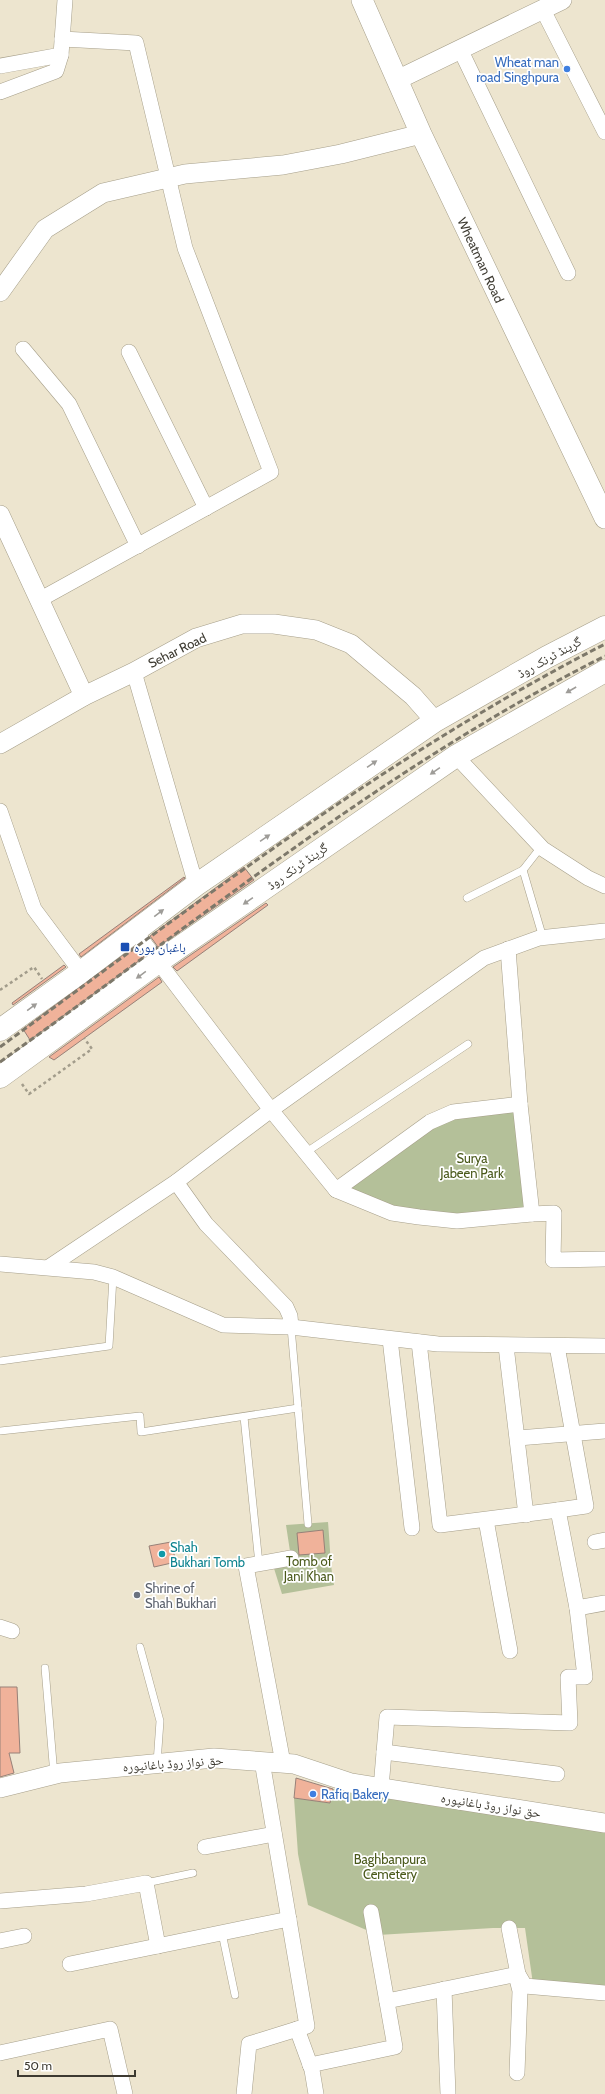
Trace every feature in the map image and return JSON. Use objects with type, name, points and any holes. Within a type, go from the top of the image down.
[{"type":"main road","name":"Wheatman Road","points":[[362,0],[421,134],[605,518]]},
{"type":"main road","name":"گرینڈ ٹرنک روڈ","points":[[0,1030],[81,972],[196,885],[436,721],[547,657],[605,627]]},
{"type":"main road","name":"گرینڈ ٹرنک روڈ","points":[[0,1077],[158,962],[456,756],[605,671]]},
{"type":"street","points":[[0,92],[56,71],[62,55],[65,0]]},
{"type":"street","points":[[397,80],[562,0]]},
{"type":"street","points":[[542,10],[605,132]]},
{"type":"street","points":[[39,600],[271,472],[185,248],[136,43],[62,39]]},
{"type":"street","points":[[460,49],[568,273]]},
{"type":"street","points":[[0,66],[62,55]]},
{"type":"street","points":[[0,292],[45,229],[103,193],[185,174],[283,165],[341,154],[421,134]]},
{"type":"street","points":[[23,349],[69,404],[138,546]]},
{"type":"street","points":[[129,352],[206,508]]},
{"type":"street","points":[[2,523],[84,696]]},
{"type":"street","name":"Sehar Road","points":[[0,744],[84,696],[134,672],[196,638],[242,624],[274,624],[316,630],[351,644],[413,696],[436,721]]},
{"type":"street","points":[[134,672],[196,885]]},
{"type":"street","points":[[456,756],[541,847],[588,878],[605,886]]},
{"type":"street","points":[[0,811],[34,909],[81,972]]},
{"type":"street","points":[[134,931],[271,1110],[336,1190],[392,1213],[419,1217],[458,1221],[554,1213],[554,1260],[605,1259]]},
{"type":"street","points":[[49,1267],[176,1182],[271,1110],[484,958],[543,938],[605,931]]},
{"type":"street","points":[[508,949],[520,1104],[532,1214]]},
{"type":"street","points":[[336,1190],[430,1122],[453,1112],[520,1104]]},
{"type":"street","points":[[176,1182],[206,1224],[286,1307],[290,1316],[291,1327]]},
{"type":"street","points":[[0,1264],[94,1272],[113,1277],[223,1325],[291,1327],[419,1342],[506,1346],[605,1346]]},
{"type":"street","points":[[390,1339],[412,1528]]},
{"type":"street","points":[[419,1342],[440,1525],[526,1516],[586,1506],[557,1346]]},
{"type":"street","points":[[506,1346],[526,1516]]},
{"type":"street","points":[[518,1438],[605,1431]]},
{"type":"street","points":[[381,1788],[387,1717],[570,1723],[568,1677],[585,1677],[577,1608],[558,1510]]},
{"type":"street","points":[[486,1520],[510,1651]]},
{"type":"street","points":[[283,1763],[246,1566],[291,1558]]},
{"type":"street","points":[[577,1608],[605,1603]]},
{"type":"street","points":[[384,1752],[557,1774]]},
{"type":"street","name":"حق نواز روڈ باغانپورہ","points":[[0,1788],[54,1775],[214,1758],[294,1764],[351,1783],[605,1823]]},
{"type":"street","points":[[244,2094],[249,2044],[307,2026],[262,1761]]},
{"type":"street","points":[[205,1847],[274,1834]]},
{"type":"street","points":[[0,1901],[86,1894],[146,1883],[158,1946]]},
{"type":"street","points":[[310,2065],[395,2047],[371,1912]]},
{"type":"street","points":[[70,1964],[289,1919]]},
{"type":"street","points":[[509,1928],[520,1991],[517,2073]]},
{"type":"street","points":[[0,1941],[24,1936]]},
{"type":"street","points":[[387,2001],[517,1974]]},
{"type":"street","points":[[517,1974],[525,1986],[605,1993]]},
{"type":"street","points":[[444,1990],[448,2094]]},
{"type":"street","points":[[0,2053],[110,2029],[125,2094]]},
{"type":"street","points":[[297,2029],[310,2065],[316,2094]]},
{"type":"lane","points":[[467,898],[523,870],[541,847]]},
{"type":"lane","points":[[523,870],[543,938]]},
{"type":"lane","points":[[305,1153],[468,1044]]},
{"type":"lane","points":[[0,1361],[109,1346],[113,1277]]},
{"type":"lane","points":[[291,1327],[308,1524]]},
{"type":"lane","points":[[0,1431],[140,1416],[141,1432],[298,1408]]},
{"type":"lane","points":[[244,1417],[259,1564]]},
{"type":"lane","points":[[140,1647],[160,1721],[157,1763]]},
{"type":"lane","points":[[45,1668],[54,1775]]},
{"type":"lane","points":[[146,1883],[193,1873]]},
{"type":"lane","points":[[222,1933],[235,1995]]},
{"type":"path","points":[[0,990],[34,967],[43,980]]},
{"type":"path","points":[[41,1086],[92,1049],[84,1038]]},
{"type":"green space","name":"Surya Jabeen Park","points":[[520,1104],[532,1214],[419,1217],[336,1190],[430,1122]]},
{"type":"green space","name":"Tomb of Jani Khan","points":[[328,1522],[334,1585],[282,1594],[272,1562],[291,1558],[286,1525]]},
{"type":"green space","name":"Baghbanpura Cemetery","points":[[333,1789],[605,1832],[605,1989],[533,1984],[525,1928],[493,1928],[378,1935],[308,1905],[298,1854],[294,1798],[330,1803]]},
{"type":"building","points":[[244,867],[254,880],[158,947],[150,936]]},
{"type":"building","points":[[184,877],[185,878],[81,957],[79,954]]},
{"type":"building","points":[[266,903],[268,905],[177,971],[173,967]]},
{"type":"building","points":[[135,946],[144,957],[30,1040],[23,1029]]},
{"type":"building","points":[[64,965],[66,967],[13,1005],[12,1003]]},
{"type":"building","points":[[159,977],[162,982],[54,1060],[49,1057]]},
{"type":"building","name":"Tomb of Jani Khan","points":[[323,1530],[325,1553],[299,1555],[297,1533]]},
{"type":"building","name":"Shah Bukhari Tomb","points":[[171,1542],[176,1562],[154,1567],[149,1546]]},
{"type":"building","points":[[0,1687],[17,1687],[20,1753],[9,1753],[14,1773],[0,1777]]},
{"type":"building","name":"Rafiq Bakery","points":[[296,1778],[333,1789],[330,1803],[294,1798]]},
{"type":"railway","points":[[0,1047],[220,886],[370,783],[446,734],[525,687],[605,644]]},
{"type":"railway","points":[[0,1062],[295,847],[370,796],[446,746],[525,699],[605,656]]},
{"type":"place","name":"Wheat man road Singhpura","points":[[567,69]]},
{"type":"place","name":"باغبان پورہ","points":[[125,947]]},
{"type":"place","name":"Shah Bukhari Tomb","points":[[162,1554]]},
{"type":"place","name":"Shrine of Shah Bukhari","points":[[137,1595]]},
{"type":"place","name":"Rafiq Bakery","points":[[313,1794]]}]
